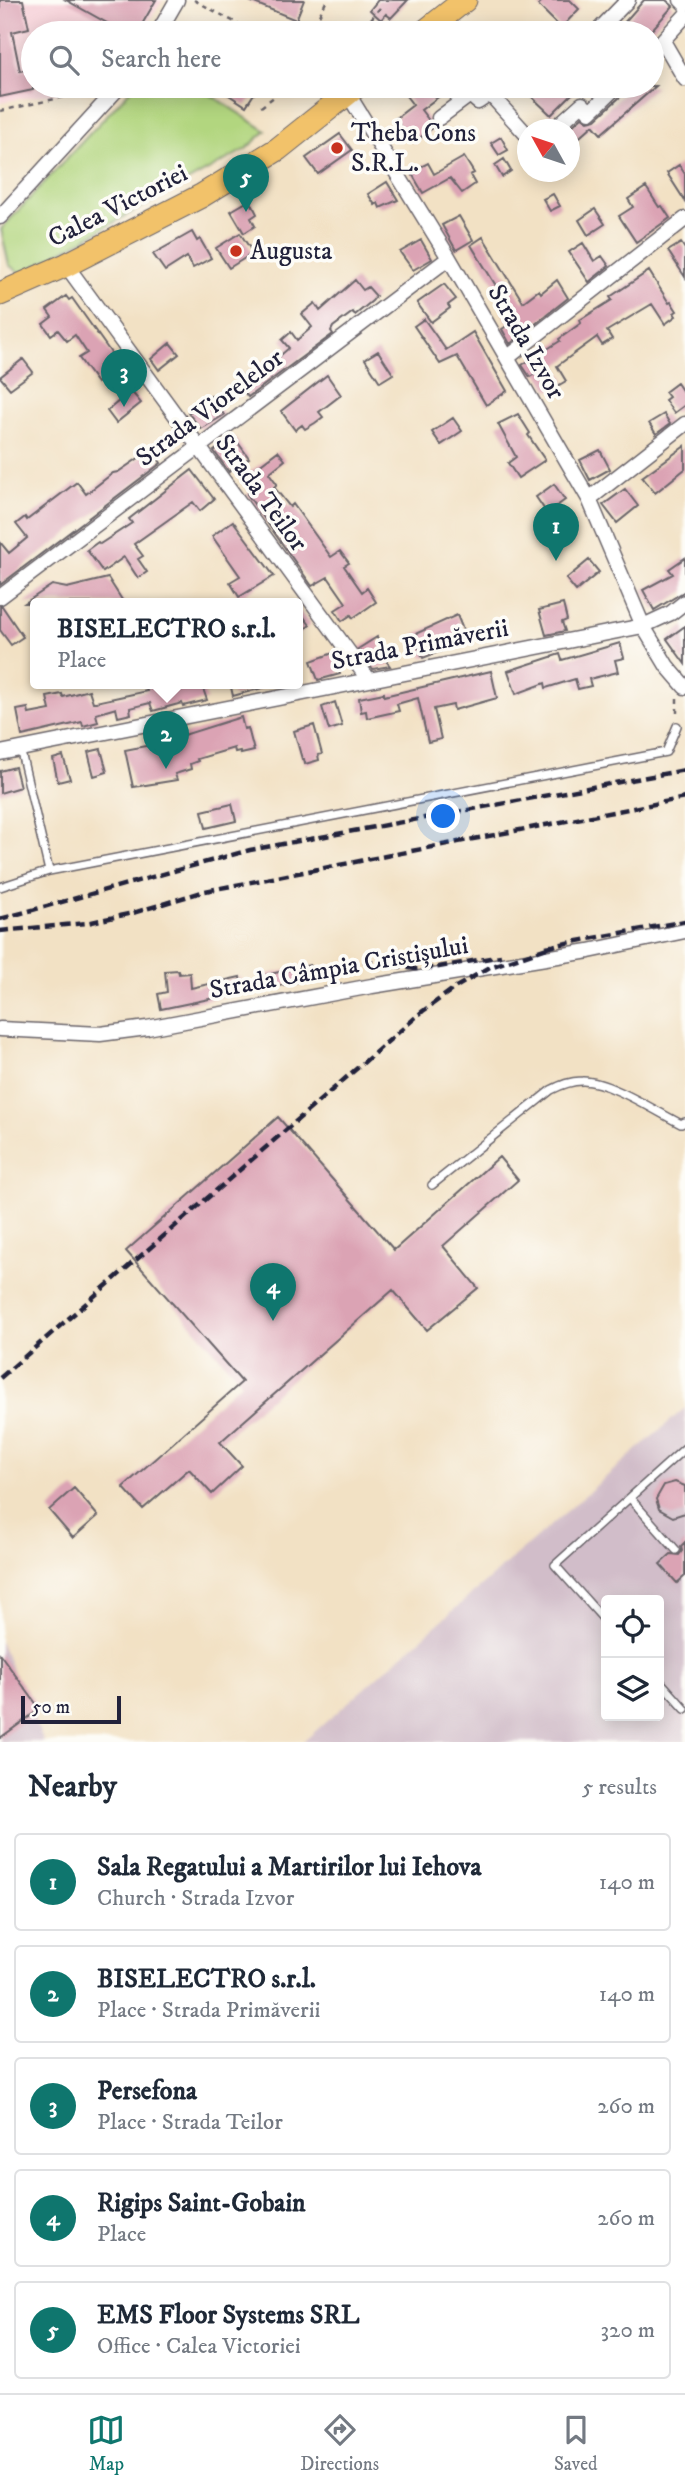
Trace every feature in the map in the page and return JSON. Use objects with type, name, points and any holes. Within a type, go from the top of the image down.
[{"type":"main road","points":[[438,21],[465,0]]},
{"type":"main road","name":"Calea Victoriei","points":[[1,290],[66,265],[201,196],[267,156],[342,98]]},
{"type":"street","points":[[165,21],[177,0]]},
{"type":"street","points":[[681,0],[685,4]]},
{"type":"street","points":[[607,21],[626,1]]},
{"type":"street","points":[[664,40],[685,16]]},
{"type":"street","points":[[664,43],[685,79]]},
{"type":"street","points":[[0,217],[110,98]]},
{"type":"street","name":"Strada Izvor","points":[[357,98],[589,499],[643,626],[680,682]]},
{"type":"street","points":[[439,118],[466,98]]},
{"type":"street","points":[[494,98],[517,125]]},
{"type":"street","points":[[565,119],[582,104],[590,112],[605,98]]},
{"type":"street","points":[[507,358],[685,219]]},
{"type":"street","name":"Strada Viorelelor","points":[[0,597],[449,258]]},
{"type":"street","name":"Strada Teilor","points":[[66,265],[369,681]]},
{"type":"street","points":[[589,499],[685,424]]},
{"type":"street","name":"Strada Primăverii","points":[[0,753],[643,626],[671,612],[685,601]]},
{"type":"street","name":"Strada Câmpia Cristișului","points":[[0,1029],[100,1034],[147,1028],[335,993],[589,951],[685,931]]},
{"type":"lane","points":[[0,887],[49,871],[666,752],[677,726]]},
{"type":"lane","points":[[20,748],[49,871]]},
{"type":"lane","points":[[432,1185],[551,1090],[566,1083],[584,1080],[604,1084],[681,1124],[685,1122]]},
{"type":"lane","points":[[601,1616],[555,1565],[685,1448]]},
{"type":"lane","points":[[629,1498],[676,1550]]},
{"type":"lane","points":[[664,1686],[685,1709]]},
{"type":"path","points":[[194,0],[233,21]]},
{"type":"path","points":[[316,21],[327,0]]},
{"type":"path","points":[[373,21],[371,19],[380,8]]},
{"type":"path","points":[[0,111],[62,98]]},
{"type":"path","points":[[261,107],[272,98]]},
{"type":"path","points":[[677,726],[680,682]]},
{"type":"shaded area","points":[[0,0],[163,0],[149,21],[21,21],[21,98],[25,98],[0,102]]},
{"type":"shaded area","points":[[685,1408],[685,1742],[303,1742]]},
{"type":"shaded area","points":[[0,1641],[44,1742],[0,1742]]},
{"type":"green space","points":[[123,98],[215,98],[266,131],[246,149],[21,274],[9,265],[1,229]]},
{"type":"building","points":[[0,0],[23,0],[28,21],[21,21],[21,30],[12,32],[21,71],[21,93],[0,97]]},
{"type":"building","points":[[66,0],[156,0],[144,21],[104,21]]},
{"type":"building","points":[[247,0],[304,0],[296,20]]},
{"type":"building","points":[[378,0],[408,0],[391,18],[386,14],[381,20],[370,10]]},
{"type":"building","points":[[543,0],[570,0],[579,9],[568,21],[554,21],[538,5]]},
{"type":"building","points":[[644,0],[666,0],[673,6],[660,21],[626,21]]},
{"type":"building","points":[[234,98],[251,98],[246,106]]},
{"type":"building","points":[[408,98],[437,98],[421,110],[434,127],[413,143],[395,119],[413,105]]},
{"type":"building","points":[[533,98],[568,98],[551,115]]},
{"type":"building","points":[[619,98],[642,98],[601,134],[593,125],[580,137],[580,119],[582,117],[588,121],[596,119]]},
{"type":"building","points":[[340,134],[352,150],[318,174],[306,158]]},
{"type":"building","points":[[501,137],[508,150],[499,155],[491,143]]},
{"type":"building","points":[[464,157],[474,173],[470,175],[475,184],[462,193],[450,178],[423,193],[411,172],[428,163],[434,174]]},
{"type":"building","points":[[504,159],[511,171],[502,177],[495,165]]},
{"type":"building","points":[[679,165],[685,174],[685,201],[667,173]]},
{"type":"building","points":[[387,182],[398,200],[380,208],[368,194]]},
{"type":"building","points":[[646,187],[670,218],[636,242],[619,216],[633,207],[628,199]]},
{"type":"building","points":[[553,194],[560,206],[550,211],[543,199]]},
{"type":"building","points":[[250,200],[257,214],[251,218],[255,226],[244,233],[231,211]]},
{"type":"building","points":[[595,209],[605,224],[588,235],[579,220]]},
{"type":"building","points":[[459,216],[473,240],[456,250],[442,225]]},
{"type":"building","points":[[192,232],[197,241],[200,239],[211,258],[193,268],[187,257],[165,271],[153,254]]},
{"type":"building","points":[[240,233],[253,253],[229,268],[216,248]]},
{"type":"building","points":[[483,237],[523,302],[539,290],[541,293],[557,280],[568,298],[510,344],[502,329],[510,324],[502,311],[509,307],[471,245]]},
{"type":"building","points":[[421,240],[432,259],[413,270],[400,252]]},
{"type":"building","points":[[583,243],[594,261],[602,256],[609,266],[589,282],[569,252]]},
{"type":"building","points":[[681,243],[685,249],[685,277],[668,251]]},
{"type":"building","points":[[649,271],[677,311],[674,313],[676,316],[665,324],[652,304],[607,331],[612,339],[602,345],[597,337],[557,366],[566,381],[549,391],[538,372],[530,377],[522,365],[560,341],[559,339],[581,323],[580,320],[612,300],[610,297]]},
{"type":"building","points":[[355,280],[363,290],[368,287],[376,296],[372,301],[355,315],[353,312],[333,327],[333,334],[248,397],[236,381],[253,369],[259,377],[278,363],[275,360],[289,348],[282,340],[291,332],[297,340],[312,327],[302,314],[315,303],[320,311]]},
{"type":"building","points":[[444,284],[456,299],[448,305],[450,308],[431,322],[417,303]]},
{"type":"building","points":[[66,296],[69,300],[72,298],[123,370],[107,381],[104,377],[97,383],[79,358],[87,353],[75,335],[67,341],[58,330],[51,335],[43,324],[52,317],[47,310]]},
{"type":"building","points":[[424,319],[446,350],[473,332],[507,391],[486,405],[457,356],[440,364],[414,326]]},
{"type":"building","points":[[170,343],[179,354],[159,370],[151,359]]},
{"type":"building","points":[[378,351],[393,374],[380,382],[365,359]]},
{"type":"building","points":[[23,359],[33,372],[10,389],[0,377]]},
{"type":"building","points":[[327,375],[341,395],[319,412],[323,417],[305,429],[302,425],[295,430],[281,411]]},
{"type":"building","points":[[677,383],[685,395],[685,405],[674,413],[665,400],[669,397],[665,392]]},
{"type":"building","points":[[131,391],[141,403],[116,423],[107,411]]},
{"type":"building","points":[[211,396],[224,415],[201,429],[188,413]]},
{"type":"building","points":[[518,414],[545,460],[518,478],[508,463],[516,457],[498,424]]},
{"type":"building","points":[[664,414],[670,424],[656,434],[649,423]]},
{"type":"building","points":[[453,418],[462,431],[441,445],[432,432]]},
{"type":"building","points":[[234,437],[249,458],[229,472],[214,451]]},
{"type":"building","points":[[685,446],[685,469],[655,493],[642,477]]},
{"type":"building","points":[[152,449],[161,463],[0,585],[0,542],[9,553],[27,538],[16,524],[25,517],[27,520],[77,482],[86,494],[113,473]]},
{"type":"building","points":[[600,450],[610,469],[590,480],[580,460]]},
{"type":"building","points":[[278,451],[285,460],[269,473],[277,484],[274,487],[290,507],[293,504],[331,557],[340,551],[349,563],[344,566],[362,592],[367,588],[376,602],[353,618],[351,615],[342,621],[335,610],[346,603],[328,577],[312,586],[247,494],[259,485],[250,472]]},
{"type":"building","points":[[192,470],[214,499],[200,511],[193,502],[134,544],[143,556],[138,559],[147,572],[138,578],[124,557],[103,572],[87,550],[132,523],[129,519]]},
{"type":"building","points":[[554,484],[565,500],[547,513],[536,497]]},
{"type":"building","points":[[625,489],[638,506],[617,523],[603,505]]},
{"type":"building","points":[[233,521],[274,576],[239,597],[230,582],[240,576],[212,536]]},
{"type":"building","points":[[569,523],[575,533],[556,546],[550,536]]},
{"type":"building","points":[[685,558],[685,591],[654,610],[643,590],[673,574],[669,569]]},
{"type":"building","points":[[589,560],[599,572],[576,591],[566,579]]},
{"type":"building","points":[[108,578],[121,598],[32,598],[52,585],[67,588]]},
{"type":"building","points":[[563,604],[567,620],[562,622],[565,631],[546,635],[539,610]]},
{"type":"building","points":[[0,606],[23,637],[11,645],[0,630]]},
{"type":"building","points":[[457,615],[466,637],[458,641],[459,644],[423,658],[413,635]]},
{"type":"building","points":[[303,616],[310,625],[303,630]]},
{"type":"building","points":[[685,626],[685,664],[667,639]]},
{"type":"building","points":[[377,637],[382,648],[378,650],[390,666],[373,669],[358,649]]},
{"type":"building","points":[[620,643],[624,658],[615,660],[618,672],[589,679],[591,686],[578,689],[575,679],[546,688],[545,683],[516,694],[508,671],[560,654],[562,660]]},
{"type":"building","points":[[333,653],[340,674],[318,680],[311,661]]},
{"type":"building","points":[[491,671],[497,698],[454,710],[453,705],[434,709],[441,739],[428,742],[418,698],[397,704],[399,711],[367,718],[366,711],[361,712],[359,698],[384,693],[384,696]]},
{"type":"building","points":[[203,689],[207,700],[153,711],[150,703],[130,708],[131,714],[118,717],[116,708],[96,714],[98,722],[83,726],[82,722],[22,736],[17,710],[28,708],[29,714],[50,710],[47,697],[62,694],[63,697],[89,690],[93,702],[96,702],[147,691]]},
{"type":"building","points":[[231,689],[258,689],[233,696]]},
{"type":"building","points":[[335,702],[342,726],[329,730],[322,707]]},
{"type":"building","points":[[241,717],[244,729],[248,728],[254,751],[241,754],[240,751],[235,752],[234,748],[197,759],[198,761],[190,764],[191,769],[175,774],[177,780],[133,787],[125,750],[151,745],[150,740],[164,736],[165,741]]},
{"type":"building","points":[[314,725],[322,754],[318,755],[319,760],[305,764],[294,731]]},
{"type":"building","points":[[101,749],[107,772],[94,776],[88,752]]},
{"type":"building","points":[[63,756],[70,779],[58,782],[53,759]]},
{"type":"building","points":[[15,767],[20,787],[0,793],[0,771]]},
{"type":"building","points":[[232,804],[236,821],[206,828],[202,811]]},
{"type":"building","points":[[310,965],[313,979],[268,988],[266,975]]},
{"type":"building","points":[[178,970],[179,974],[190,973],[191,988],[240,977],[243,992],[161,1009],[158,994],[167,992],[165,971]]},
{"type":"building","points":[[278,1117],[394,1250],[499,1157],[518,1180],[443,1246],[478,1288],[427,1330],[393,1290],[220,1442],[242,1466],[212,1494],[189,1469],[143,1509],[123,1487],[242,1382],[126,1251]]},
{"type":"building","points":[[675,1482],[685,1486],[685,1513],[673,1517],[659,1509],[656,1499],[664,1485]]},
{"type":"building","points":[[74,1488],[98,1516],[73,1538],[49,1510]]},
{"type":"building","points":[[685,1542],[685,1576],[677,1583],[660,1564],[671,1554],[679,1555]]},
{"type":"building","points":[[0,1654],[40,1709],[0,1738]]},
{"type":"railway","points":[[0,919],[250,850],[685,770]]},
{"type":"railway","points":[[0,931],[87,923],[133,913],[205,891],[685,798]]},
{"type":"railway","points":[[546,947],[685,921]]},
{"type":"railway","points":[[0,1378],[423,1011],[490,967],[556,945]]},
{"type":"railway","points":[[363,961],[416,969],[501,956]]},
{"type":"place","name":"Theba Cons S.R.L.","points":[[337,148]]},
{"type":"place","name":"EMS Floor Systems SRL","points":[[246,212]]},
{"type":"place","name":"Augusta","points":[[236,251]]},
{"type":"place","name":"Persefona","points":[[124,407]]},
{"type":"place","name":"Sala Regatului a Martirilor lui Iehova","points":[[556,561]]},
{"type":"place","name":"BISELECTRO s.r.l.","points":[[166,769]]},
{"type":"place","name":"Rigips Saint-Gobain","points":[[273,1321]]}]
